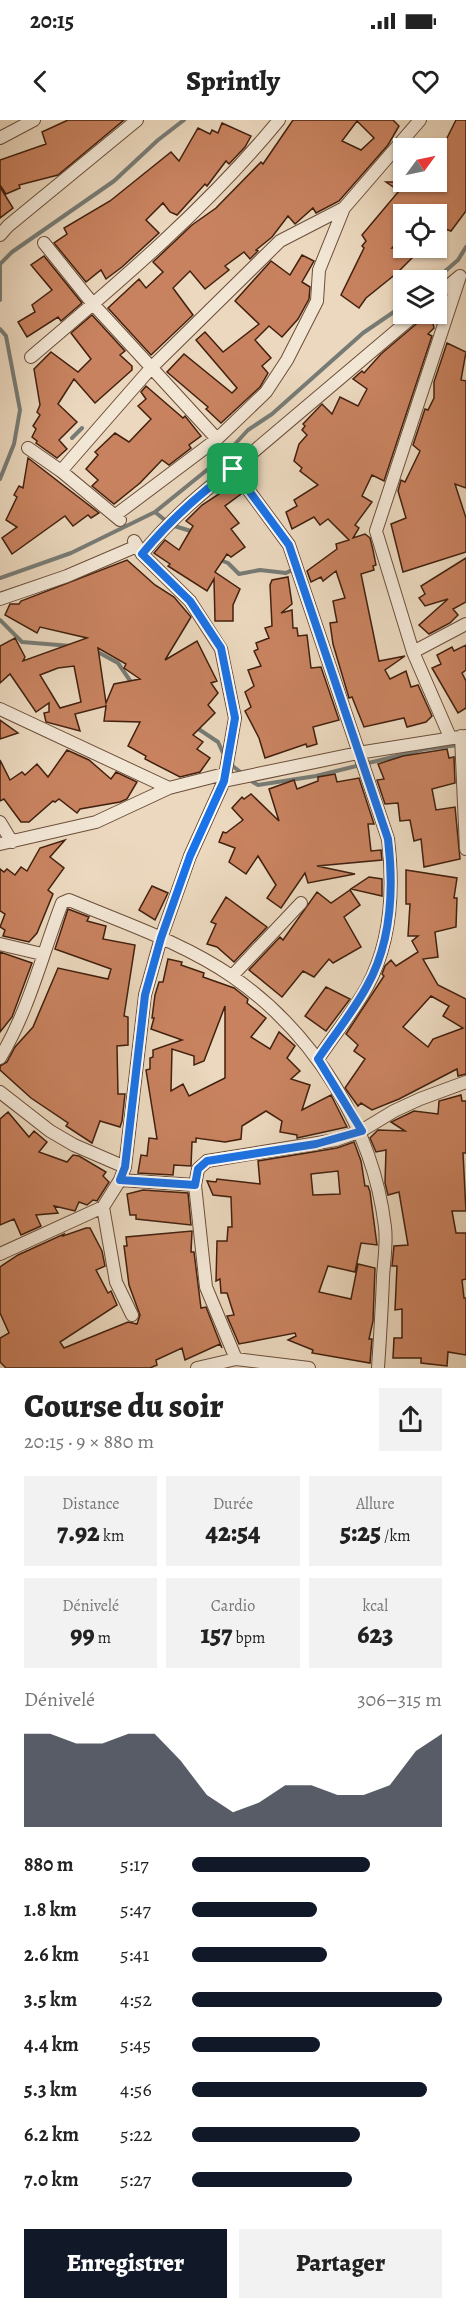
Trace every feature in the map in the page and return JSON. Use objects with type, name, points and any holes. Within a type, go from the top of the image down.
[{"type":"street","points":[[0,138],[34,120]]},
{"type":"street","points":[[0,235],[137,120]]},
{"type":"street","points":[[31,357],[133,270],[226,179],[279,120]]},
{"type":"street","points":[[27,448],[61,471],[118,517],[218,439],[266,392],[287,360],[317,301],[319,270],[344,208],[420,120]]},
{"type":"street","points":[[61,471],[151,368],[280,241],[344,208]]},
{"type":"street","points":[[44,243],[93,304],[218,439]]},
{"type":"street","points":[[447,287],[463,274]]},
{"type":"street","points":[[463,274],[377,524],[378,537],[413,652],[459,736],[466,849]]},
{"type":"street","points":[[0,599],[67,576],[137,547],[404,324]]},
{"type":"street","points":[[233,469],[289,545],[388,839],[392,877],[389,915],[382,950],[367,986],[318,1059]]},
{"type":"street","points":[[0,1254],[103,1207],[120,1180],[125,1167],[144,1005],[161,938],[190,856],[224,778],[235,718],[221,648],[190,601],[137,547]]},
{"type":"street","points":[[413,652],[466,624]]},
{"type":"street","points":[[0,709],[169,788]]},
{"type":"street","points":[[0,822],[6,843],[96,822],[169,788],[459,736]]},
{"type":"street","points":[[0,1058],[31,993],[42,954],[62,903],[69,900],[161,938],[232,976],[260,997],[284,1020],[318,1059],[362,1131],[381,1196],[386,1230],[378,1368]]},
{"type":"street","points":[[232,976],[301,903]]},
{"type":"street","points":[[0,944],[42,954]]},
{"type":"street","points":[[236,1359],[206,1287],[195,1185],[198,1169],[207,1161],[316,1144],[362,1131],[394,1111],[466,1083]]},
{"type":"street","points":[[0,1092],[50,1131],[125,1167]]},
{"type":"street","points":[[120,1180],[195,1185]]},
{"type":"street","points":[[103,1207],[116,1282],[132,1315]]},
{"type":"street","points":[[197,1368],[236,1359],[309,1368]]},
{"type":"building","points":[[68,120],[124,120],[58,175],[19,185],[20,188],[6,194],[0,185],[0,160],[46,144],[42,132]]},
{"type":"building","points":[[293,120],[393,120],[399,126],[388,145],[339,201],[316,213],[313,208],[295,224],[288,216],[272,237],[256,250],[258,251],[250,259],[244,252],[225,266],[229,270],[205,289],[190,271],[173,288],[193,315],[151,355],[108,308],[139,279],[146,288],[163,272],[153,262],[192,225],[216,208],[261,162],[263,164]],"holes":[[[357,121],[374,138],[361,150],[342,141]]]},
{"type":"building","points":[[456,120],[466,120],[466,211],[451,231],[447,230],[447,204],[393,204],[393,258],[412,258],[400,270],[393,270],[393,276],[366,298],[359,308],[341,295],[364,248],[362,246],[366,241],[362,235],[398,192],[447,192],[447,138]]},
{"type":"building","points":[[222,123],[251,136],[245,147],[229,164],[226,161],[207,186],[205,184],[177,215],[170,212],[163,203],[146,220],[159,233],[122,267],[106,279],[101,270],[86,282],[54,243],[67,234],[64,228],[110,201],[171,152],[179,161],[198,128],[210,134],[212,130],[218,133]]},
{"type":"building","points":[[0,187],[13,208],[0,218]]},
{"type":"building","points":[[302,255],[314,261],[302,282],[310,287],[309,299],[298,319],[282,337],[269,326],[255,340],[271,358],[262,366],[268,373],[260,387],[221,423],[206,409],[208,407],[167,372],[184,354],[232,393],[237,388],[196,340],[205,332],[223,352],[259,324],[235,301],[271,261],[290,275]]},
{"type":"building","points":[[44,256],[82,303],[61,321],[58,317],[27,337],[18,322],[35,312],[32,305],[52,290],[31,265]]},
{"type":"building","points":[[92,315],[125,351],[120,355],[132,366],[132,370],[95,403],[74,379],[58,404],[77,422],[59,440],[67,449],[57,458],[36,443],[37,441],[32,437],[36,429],[33,426],[40,415],[37,412],[40,405],[34,369],[51,352],[78,372],[91,359],[71,333]]},
{"type":"building","points":[[416,324],[433,324],[434,328],[428,334],[432,336],[384,481],[372,475],[362,496],[372,502],[355,525],[359,528],[353,538],[365,534],[370,538],[373,550],[376,565],[373,566],[374,570],[361,574],[379,661],[405,656],[385,670],[390,679],[406,671],[411,687],[418,685],[432,716],[426,722],[407,727],[404,718],[364,727],[352,697],[349,698],[333,644],[330,623],[337,622],[333,601],[345,598],[336,571],[323,581],[321,577],[311,582],[307,571],[337,549],[336,544],[349,540],[328,519],[320,525],[314,517],[292,529],[286,512],[297,506],[294,500],[318,485],[300,471],[302,468],[294,461],[299,444],[307,435],[302,430],[305,426],[303,424],[322,404],[332,414],[340,397],[358,406],[367,389],[353,379],[362,371],[364,373],[381,354]]},
{"type":"building","points":[[447,343],[466,352],[461,380],[466,381],[466,488],[455,484],[466,518],[466,552],[403,572],[391,524],[406,518],[398,491],[401,480],[405,482],[420,451],[413,445],[425,409],[428,410],[434,398],[434,382]]},
{"type":"building","points":[[146,386],[183,418],[185,416],[201,436],[189,445],[191,448],[169,465],[162,460],[140,483],[114,504],[92,486],[98,480],[86,469],[98,455],[95,452],[115,433],[129,442],[151,419],[138,406],[146,399],[141,392]]},
{"type":"building","points":[[28,458],[99,513],[91,518],[88,515],[73,526],[65,516],[12,554],[2,538],[17,527],[6,520],[17,497],[14,495],[19,486],[23,488]]},
{"type":"building","points":[[234,484],[241,494],[225,506],[239,523],[231,529],[245,547],[231,557],[227,554],[215,572],[240,589],[233,605],[233,621],[215,621],[214,579],[207,591],[168,566],[170,564],[154,553],[165,540],[179,550],[193,526],[186,521],[202,505]]},
{"type":"building","points":[[466,558],[466,602],[453,609],[458,615],[450,623],[429,634],[419,625],[448,599],[425,606],[419,598],[425,594],[421,586]]},
{"type":"building","points":[[127,560],[155,585],[174,597],[191,617],[165,660],[197,641],[217,681],[211,683],[218,693],[208,705],[215,713],[193,735],[203,742],[197,749],[210,758],[200,772],[180,777],[145,759],[146,756],[128,746],[140,722],[104,721],[106,706],[75,714],[80,731],[46,722],[44,713],[49,712],[49,703],[36,712],[10,674],[0,683],[0,646],[15,638],[25,657],[23,661],[87,638],[40,627],[37,633],[5,615],[10,604],[19,604],[21,601]],"holes":[[[98,648],[126,664],[124,668],[140,679],[114,684],[106,703]],[[74,666],[81,702],[60,708],[40,675],[58,668]]]},
{"type":"building","points":[[288,577],[292,604],[281,613],[292,610],[293,628],[297,628],[298,636],[307,635],[311,668],[321,667],[339,720],[313,727],[317,744],[307,747],[306,744],[265,758],[259,738],[245,711],[251,707],[245,692],[254,686],[248,670],[261,666],[254,651],[258,649],[256,643],[269,638],[265,628],[272,626],[270,585],[272,580]]},
{"type":"building","points":[[466,645],[466,670],[462,673],[466,681],[466,708],[458,713],[432,668],[441,664],[437,655],[452,647],[454,651]]},
{"type":"building","points":[[0,720],[18,733],[0,739]]},
{"type":"building","points":[[447,749],[449,758],[454,757],[455,783],[432,789],[436,810],[455,807],[460,859],[424,867],[421,839],[414,841],[410,820],[400,821],[398,803],[385,804],[377,780],[384,779],[378,764],[403,756]]},
{"type":"building","points":[[67,750],[89,760],[111,779],[116,772],[137,782],[127,799],[120,802],[80,809],[77,813],[59,799],[53,801],[29,822],[21,822],[4,799],[0,801],[0,760],[10,780],[22,772],[25,775],[37,764],[48,777]]},
{"type":"building","points":[[335,774],[337,782],[359,778],[374,824],[368,824],[371,851],[381,850],[382,860],[317,866],[355,874],[308,883],[305,873],[281,908],[267,898],[276,885],[258,856],[246,874],[229,862],[235,848],[219,842],[223,832],[226,833],[243,820],[232,808],[242,797],[244,799],[251,794],[279,821],[269,789],[294,780],[297,789],[318,781],[318,777]]},
{"type":"building","points":[[65,840],[50,857],[64,868],[48,890],[53,894],[37,933],[29,942],[3,936],[5,930],[0,927],[5,914],[0,911],[0,869],[4,872],[7,869],[15,875],[21,867],[27,871],[40,848]]},
{"type":"building","points":[[406,870],[457,878],[454,898],[457,898],[456,927],[435,932],[438,957],[423,959],[438,985],[466,999],[466,1074],[458,1076],[457,1069],[399,1099],[372,1110],[361,1103],[358,1106],[345,1088],[365,1059],[354,1051],[358,1045],[346,1034],[384,976],[382,974],[385,966],[391,960],[396,966],[418,952],[412,941],[418,936],[408,936],[410,904],[406,904]],"holes":[[[431,996],[449,1006],[443,1016],[463,1028],[433,1039],[428,1047],[403,1027]]]},
{"type":"building","points":[[369,877],[382,879],[382,896],[351,889]]},
{"type":"building","points":[[152,886],[168,893],[155,920],[139,910]]},
{"type":"building","points":[[350,890],[360,905],[344,917],[361,947],[333,963],[329,959],[314,977],[303,971],[282,997],[249,970],[280,937],[283,940],[317,892],[331,903]]},
{"type":"building","points":[[226,897],[267,927],[234,962],[217,947],[207,944],[216,924],[211,922]]},
{"type":"building","points":[[68,909],[89,917],[87,921],[106,926],[103,939],[135,945],[124,1016],[128,1017],[128,1045],[117,1046],[118,1094],[125,1094],[122,1121],[120,1127],[100,1121],[92,1143],[66,1126],[68,1123],[31,1098],[0,1070],[0,1066],[7,1062],[15,1047],[33,1027],[58,968],[108,979],[111,969],[55,949]]},
{"type":"building","points":[[0,952],[32,963],[12,1017],[0,1032]]},
{"type":"building","points":[[168,959],[182,962],[181,965],[204,973],[203,977],[234,988],[248,999],[247,1003],[266,1018],[251,1037],[270,1049],[279,1032],[295,1046],[287,1058],[300,1071],[291,1079],[310,1085],[302,1110],[331,1095],[347,1127],[297,1138],[297,1135],[280,1132],[282,1121],[266,1111],[242,1126],[241,1139],[225,1142],[196,1138],[196,1142],[192,1142],[191,1166],[174,1165],[173,1175],[138,1173],[141,1155],[147,1156],[149,1138],[157,1139],[146,1070],[150,1069],[153,1050],[182,1040],[151,1029],[155,995],[159,982],[163,982]],"holes":[[[225,1006],[225,1078],[189,1096],[183,1084],[171,1091],[172,1049],[194,1056],[194,1065],[204,1061]]]},
{"type":"building","points":[[326,987],[350,999],[326,1031],[305,1016]]},
{"type":"building","points":[[461,1095],[462,1101],[466,1101],[466,1153],[463,1153],[466,1211],[452,1211],[456,1233],[466,1233],[466,1279],[462,1280],[464,1298],[466,1298],[466,1355],[448,1352],[447,1366],[421,1363],[421,1358],[393,1358],[394,1338],[402,1338],[402,1309],[395,1310],[397,1266],[392,1266],[394,1246],[408,1245],[399,1192],[388,1195],[385,1183],[386,1150],[376,1152],[370,1138],[378,1130],[405,1131],[391,1122],[414,1111],[438,1114],[439,1101]]},
{"type":"building","points":[[8,1112],[29,1137],[34,1131],[47,1142],[39,1152],[67,1162],[73,1155],[79,1156],[106,1172],[103,1176],[109,1182],[97,1201],[93,1200],[87,1205],[79,1202],[75,1211],[54,1206],[58,1213],[36,1215],[41,1226],[21,1235],[14,1219],[0,1225],[0,1119]]},
{"type":"building","points":[[354,1142],[361,1161],[365,1186],[368,1186],[370,1192],[377,1245],[361,1243],[355,1272],[328,1266],[319,1292],[351,1299],[358,1264],[375,1268],[373,1321],[369,1339],[372,1339],[370,1363],[312,1353],[313,1350],[288,1340],[296,1336],[295,1333],[239,1344],[227,1316],[234,1315],[227,1293],[221,1293],[220,1279],[216,1281],[217,1241],[227,1241],[228,1227],[232,1227],[231,1197],[213,1195],[207,1181],[216,1182],[217,1179],[260,1184],[258,1161],[337,1148]],"holes":[[[338,1171],[340,1194],[313,1195],[311,1174]]]},
{"type":"building","points":[[143,1190],[188,1193],[191,1225],[136,1219],[136,1215],[130,1215],[127,1194]]},
{"type":"building","points":[[90,1228],[102,1251],[105,1266],[96,1270],[108,1293],[111,1291],[117,1305],[60,1342],[64,1348],[128,1322],[137,1324],[140,1315],[129,1285],[124,1246],[127,1246],[126,1237],[192,1231],[191,1252],[194,1252],[201,1308],[206,1307],[222,1348],[220,1344],[185,1360],[182,1348],[156,1360],[157,1365],[150,1368],[6,1368],[0,1362],[0,1338],[9,1333],[0,1313],[0,1267],[18,1255],[64,1234],[63,1236]]},
{"type":"waterway","points":[[0,300],[0,264],[12,252],[114,181],[158,140],[184,120]]},
{"type":"waterway","points":[[446,270],[458,260],[466,247]]},
{"type":"waterway","points":[[0,578],[71,553],[155,512],[223,457],[248,430],[272,414],[363,333],[393,313]]},
{"type":"waterway","points":[[0,329],[6,336],[20,410],[14,444],[0,479]]},
{"type":"waterway","points":[[72,438],[82,428]]},
{"type":"waterway","points":[[155,512],[171,525],[194,532]]},
{"type":"waterway","points":[[220,560],[228,563],[239,574],[260,570],[286,573],[292,570]]},
{"type":"waterway","points":[[0,620],[22,642],[71,646]]},
{"type":"waterway","points":[[96,651],[118,663],[133,685]]},
{"type":"waterway","points":[[197,728],[218,742],[224,755]]},
{"type":"waterway","points":[[248,779],[258,785],[316,776],[425,749],[459,745]]},
{"type":"waterway","points":[[230,764],[243,774]]},
{"type":"route","points":[[233,469],[289,545],[388,839],[392,877],[389,915],[382,950],[367,986],[318,1059],[362,1131],[316,1144],[251,1152],[207,1161],[201,1163],[198,1169],[195,1185],[120,1180],[125,1167],[145,995],[161,938],[190,856],[224,781],[235,718],[221,648],[190,601],[142,554],[166,525],[202,491],[233,469]]}]
